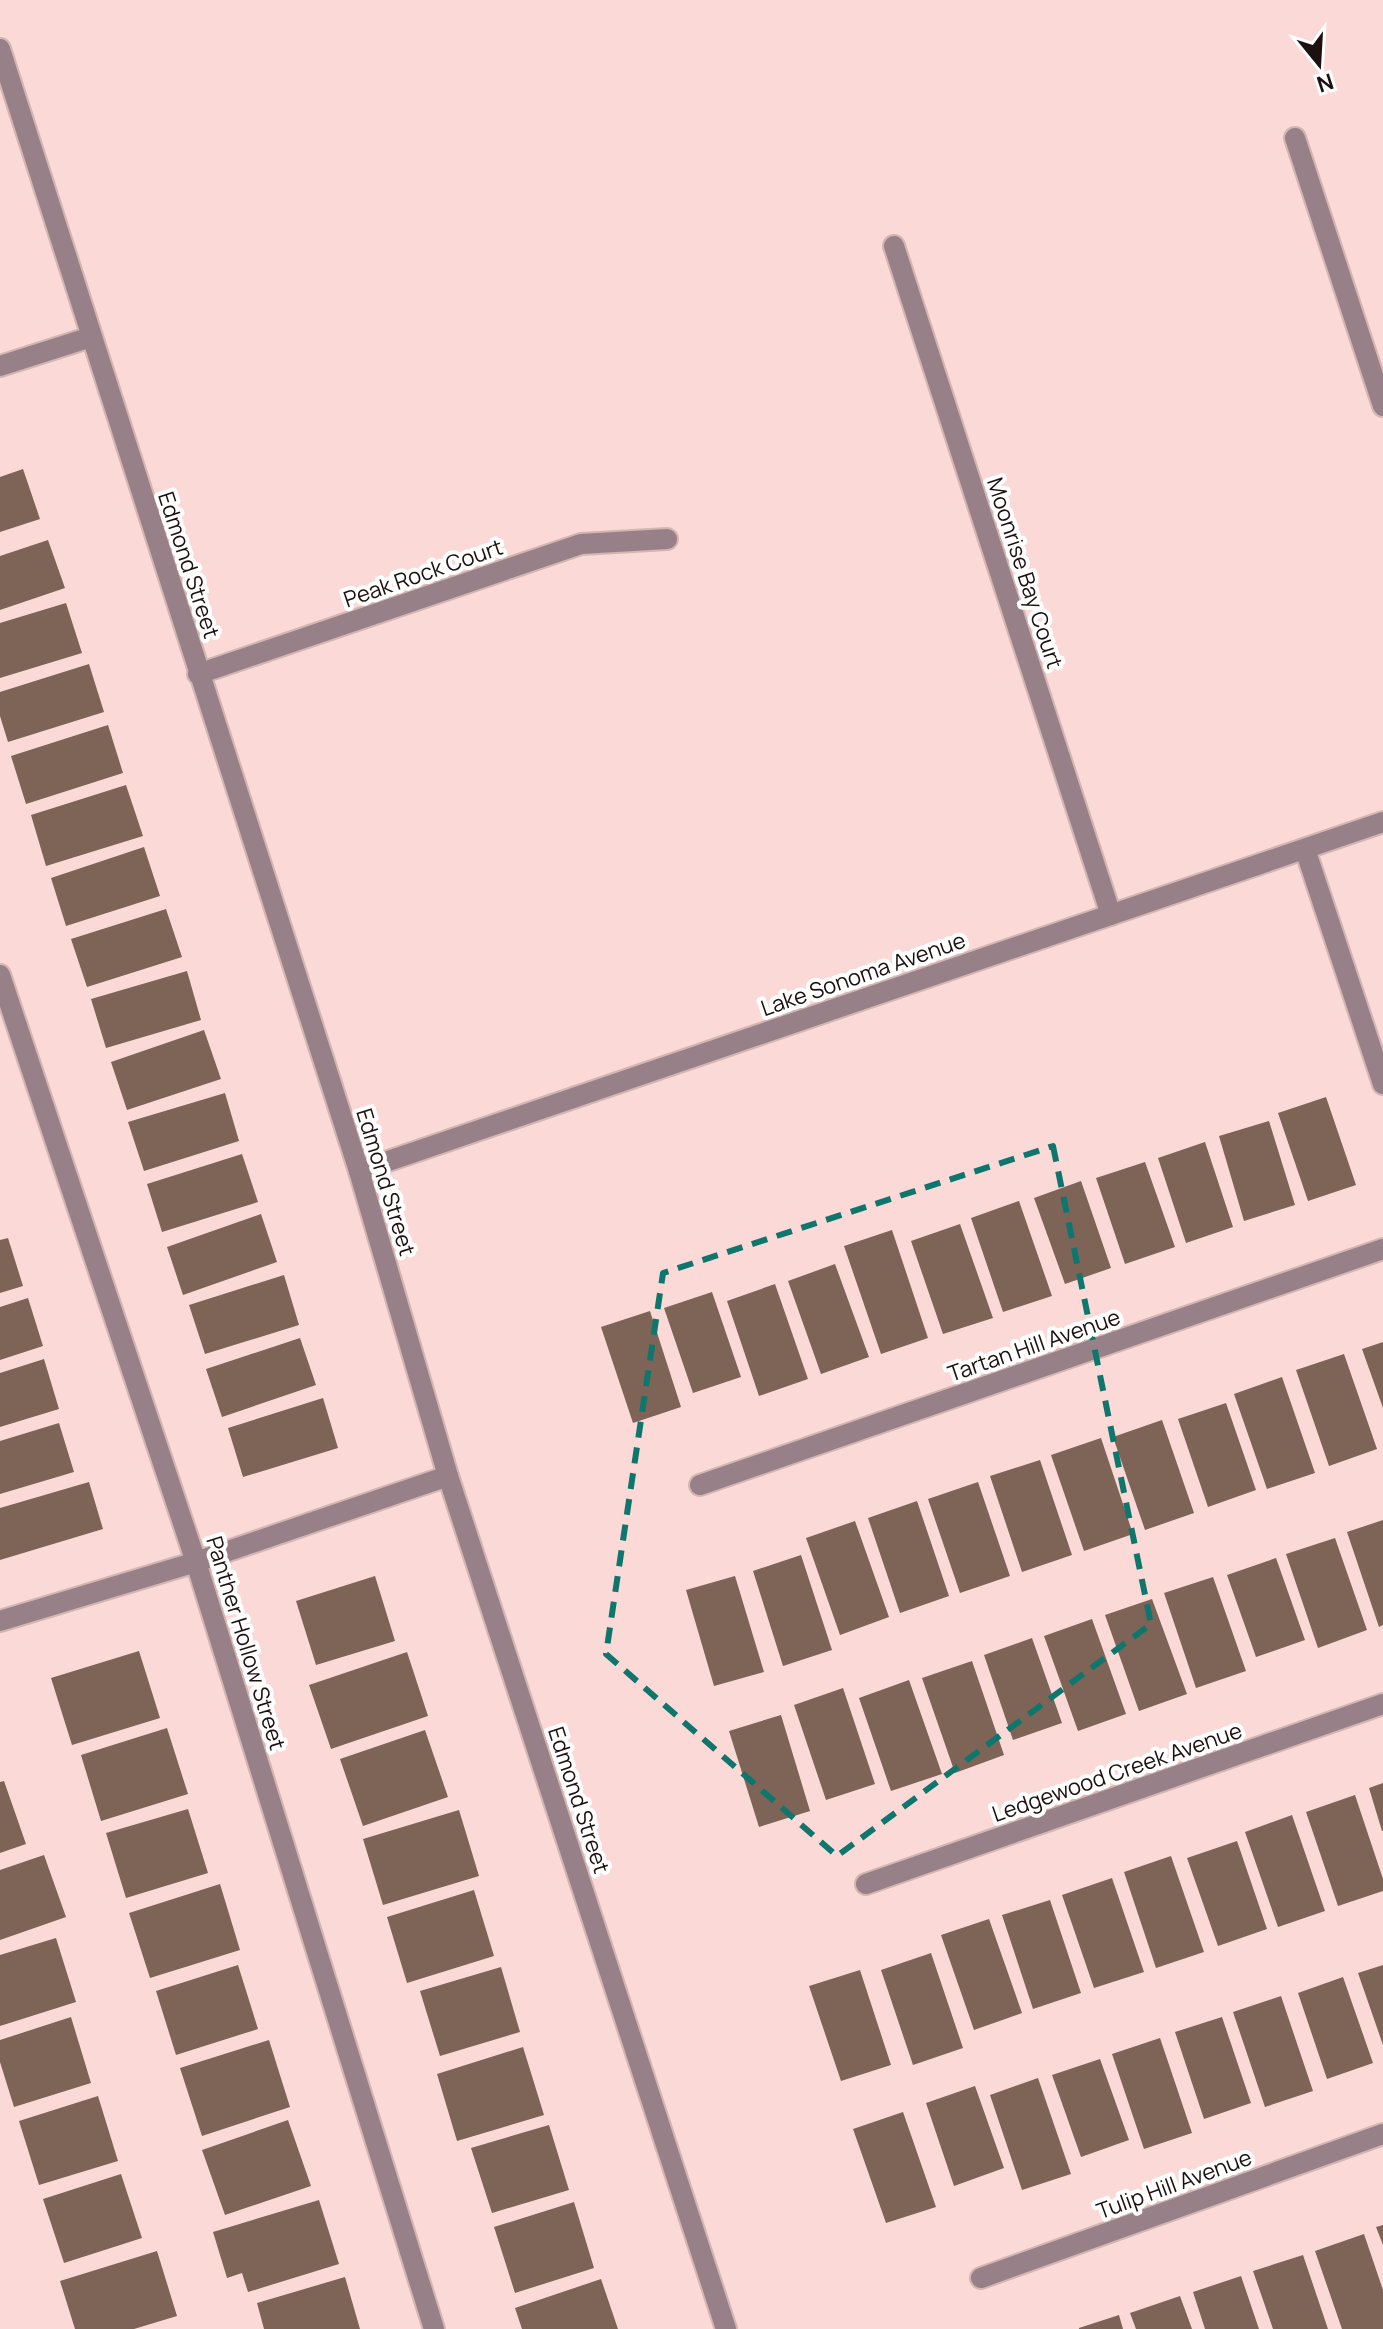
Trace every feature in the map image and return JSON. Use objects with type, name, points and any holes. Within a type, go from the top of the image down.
[{"type":"street","name":"Edmond Street","points":[[0,49],[359,1171],[448,1476],[726,2329]]},
{"type":"street","points":[[1295,138],[1383,406]]},
{"type":"street","name":"Moonrise Bay Court","points":[[894,246],[1111,915]]},
{"type":"street","points":[[0,366],[91,337]]},
{"type":"street","name":"Peak Rock Court","points":[[198,674],[581,544],[667,539]]},
{"type":"street","name":"Lake Sonoma Avenue","points":[[359,1171],[1383,822]]},
{"type":"street","points":[[1305,849],[1383,1084]]},
{"type":"street","name":"Panther Hollow Street","points":[[0,975],[196,1562],[434,2329]]},
{"type":"street","name":"Tartan Hill Avenue","points":[[700,1485],[1383,1249]]},
{"type":"street","points":[[0,1621],[196,1562],[448,1476]]},
{"type":"street","name":"Ledgewood Creek Avenue","points":[[866,1884],[1383,1704]]},
{"type":"street","name":"Tulip Hill Avenue","points":[[981,2278],[1383,2134]]},
{"type":"highlighted area","points":[[1053,1146],[1151,1624],[837,1856],[606,1654],[663,1273]]},
{"type":"building","points":[[23,469],[40,519],[0,532],[0,477]]},
{"type":"building","points":[[48,540],[65,588],[0,610],[0,556]]},
{"type":"building","points":[[66,603],[82,653],[0,678],[0,623]]},
{"type":"building","points":[[89,664],[104,712],[8,742],[0,716],[0,692]]},
{"type":"building","points":[[108,725],[123,773],[26,804],[11,756]]},
{"type":"building","points":[[126,785],[143,836],[46,866],[31,815]]},
{"type":"building","points":[[144,847],[160,896],[66,926],[51,878]]},
{"type":"building","points":[[166,909],[182,957],[87,987],[71,939]]},
{"type":"building","points":[[187,971],[201,1020],[106,1048],[91,999]]},
{"type":"building","points":[[204,1030],[221,1079],[127,1110],[111,1062]]},
{"type":"building","points":[[225,1093],[239,1141],[144,1171],[128,1122]]},
{"type":"building","points":[[1326,1097],[1356,1185],[1308,1201],[1278,1113]]},
{"type":"building","points":[[1269,1121],[1295,1205],[1244,1221],[1219,1136]]},
{"type":"building","points":[[1205,1142],[1233,1227],[1186,1243],[1158,1158]]},
{"type":"building","points":[[242,1154],[258,1202],[162,1232],[147,1184]]},
{"type":"building","points":[[1145,1162],[1175,1247],[1125,1264],[1096,1178]]},
{"type":"building","points":[[1081,1181],[1111,1268],[1065,1284],[1034,1198]]},
{"type":"building","points":[[1019,1201],[1052,1296],[1003,1312],[971,1218]]},
{"type":"building","points":[[261,1214],[277,1262],[183,1295],[167,1247]]},
{"type":"building","points":[[960,1224],[993,1318],[943,1334],[911,1241]]},
{"type":"building","points":[[892,1230],[928,1338],[881,1354],[844,1246]]},
{"type":"building","points":[[8,1238],[23,1286],[0,1293],[0,1240]]},
{"type":"building","points":[[835,1264],[869,1357],[821,1374],[788,1281]]},
{"type":"building","points":[[284,1275],[299,1325],[205,1354],[189,1305]]},
{"type":"building","points":[[775,1284],[808,1379],[759,1396],[727,1301]]},
{"type":"building","points":[[712,1292],[741,1377],[693,1393],[664,1308]]},
{"type":"building","points":[[28,1298],[43,1346],[0,1360],[0,1307]]},
{"type":"building","points":[[650,1311],[681,1407],[633,1423],[601,1327]]},
{"type":"building","points":[[300,1338],[316,1385],[222,1417],[206,1369]]},
{"type":"building","points":[[1383,1342],[1383,1408],[1362,1349]]},
{"type":"building","points":[[1344,1354],[1377,1449],[1329,1466],[1296,1370]]},
{"type":"building","points":[[44,1359],[59,1409],[0,1427],[0,1373]]},
{"type":"building","points":[[1282,1377],[1315,1473],[1267,1489],[1234,1394]]},
{"type":"building","points":[[323,1398],[338,1448],[243,1477],[228,1428]]},
{"type":"building","points":[[1226,1403],[1256,1490],[1208,1507],[1178,1419]]},
{"type":"building","points":[[1162,1420],[1194,1513],[1145,1530],[1113,1437]]},
{"type":"building","points":[[59,1423],[74,1472],[0,1494],[0,1441]]},
{"type":"building","points":[[1101,1438],[1133,1534],[1084,1551],[1051,1455]]},
{"type":"building","points":[[1040,1460],[1072,1555],[1022,1572],[990,1476]]},
{"type":"building","points":[[89,1482],[103,1529],[0,1560],[0,1508]]},
{"type":"building","points":[[978,1482],[1010,1576],[960,1593],[928,1499]]},
{"type":"building","points":[[917,1501],[949,1596],[900,1613],[868,1518]]},
{"type":"building","points":[[1383,1520],[1383,1625],[1379,1627],[1347,1532]]},
{"type":"building","points":[[855,1521],[889,1617],[840,1635],[806,1538]]},
{"type":"building","points":[[1335,1538],[1367,1630],[1318,1648],[1286,1554]]},
{"type":"building","points":[[801,1555],[832,1650],[783,1666],[753,1571]]},
{"type":"building","points":[[1276,1558],[1305,1640],[1256,1657],[1227,1575]]},
{"type":"building","points":[[375,1576],[395,1641],[316,1665],[296,1601]]},
{"type":"building","points":[[735,1576],[764,1672],[714,1686],[686,1590]]},
{"type":"building","points":[[1213,1577],[1246,1671],[1196,1688],[1164,1593]]},
{"type":"building","points":[[1152,1599],[1187,1694],[1139,1711],[1105,1615]]},
{"type":"building","points":[[1092,1619],[1126,1714],[1078,1731],[1044,1636]]},
{"type":"building","points":[[1032,1638],[1062,1723],[1013,1740],[984,1655]]},
{"type":"building","points":[[139,1651],[160,1718],[72,1745],[51,1678]]},
{"type":"building","points":[[407,1652],[428,1716],[331,1749],[309,1685]]},
{"type":"building","points":[[972,1661],[1004,1755],[955,1773],[922,1678]]},
{"type":"building","points":[[909,1680],[942,1774],[891,1791],[859,1698]]},
{"type":"building","points":[[843,1688],[875,1784],[826,1800],[794,1705]]},
{"type":"building","points":[[781,1715],[810,1811],[759,1827],[729,1731]]},
{"type":"building","points":[[167,1728],[188,1794],[101,1821],[81,1755]]},
{"type":"building","points":[[425,1730],[448,1797],[363,1826],[340,1759]]},
{"type":"building","points":[[4,1781],[26,1844],[0,1853],[0,1782]]},
{"type":"building","points":[[1383,1783],[1383,1831],[1382,1831],[1369,1788]]},
{"type":"building","points":[[1355,1795],[1383,1879],[1383,1891],[1338,1906],[1306,1812]]},
{"type":"building","points":[[188,1809],[208,1873],[126,1898],[106,1833]]},
{"type":"building","points":[[459,1810],[479,1876],[383,1905],[363,1839]]},
{"type":"building","points":[[1292,1815],[1325,1911],[1278,1927],[1245,1832]]},
{"type":"building","points":[[1237,1841],[1267,1929],[1218,1946],[1187,1858]]},
{"type":"building","points":[[44,1855],[66,1917],[0,1940],[0,1870]]},
{"type":"building","points":[[1171,1856],[1204,1952],[1156,1968],[1124,1872]]},
{"type":"building","points":[[1112,1878],[1144,1972],[1094,1988],[1062,1895]]},
{"type":"building","points":[[220,1884],[240,1950],[150,1978],[129,1913]]},
{"type":"building","points":[[474,1890],[494,1956],[407,1983],[387,1917]]},
{"type":"building","points":[[1050,1900],[1081,1993],[1033,2009],[1002,1915]]},
{"type":"building","points":[[989,1919],[1022,2013],[974,2030],[941,1935]]},
{"type":"building","points":[[56,1938],[76,2002],[0,2026],[0,1955]]},
{"type":"building","points":[[931,1953],[963,2048],[913,2065],[881,1970]]},
{"type":"building","points":[[238,1965],[258,2029],[176,2055],[156,1991]]},
{"type":"building","points":[[1383,1965],[1383,2045],[1358,1973]]},
{"type":"building","points":[[501,1967],[520,2032],[440,2056],[420,1991]]},
{"type":"building","points":[[860,1970],[891,2065],[841,2081],[809,1986]]},
{"type":"building","points":[[1343,1977],[1373,2063],[1327,2079],[1298,1993]]},
{"type":"building","points":[[1281,1996],[1313,2091],[1265,2107],[1233,2012]]},
{"type":"building","points":[[71,2017],[91,2083],[14,2107],[0,2062],[0,2040]]},
{"type":"building","points":[[1222,2017],[1251,2103],[1204,2119],[1175,2032]]},
{"type":"building","points":[[1160,2038],[1192,2133],[1144,2149],[1112,2054]]},
{"type":"building","points":[[269,2040],[290,2107],[202,2136],[180,2068]]},
{"type":"building","points":[[523,2047],[544,2115],[457,2141],[437,2074]]},
{"type":"building","points":[[1100,2059],[1129,2140],[1081,2157],[1052,2075]]},
{"type":"building","points":[[1038,2078],[1071,2174],[1022,2190],[990,2095]]},
{"type":"building","points":[[975,2086],[1004,2168],[954,2186],[926,2103]]},
{"type":"building","points":[[98,2096],[118,2161],[39,2185],[19,2121]]},
{"type":"building","points":[[903,2112],[936,2207],[886,2223],[853,2129]]},
{"type":"building","points":[[288,2120],[311,2186],[225,2215],[202,2150]]},
{"type":"building","points":[[549,2125],[569,2190],[492,2213],[471,2148]]},
{"type":"building","points":[[121,2174],[142,2238],[64,2263],[43,2199]]},
{"type":"building","points":[[319,2200],[339,2264],[248,2292],[242,2273],[227,2278],[213,2232]]},
{"type":"building","points":[[574,2202],[594,2268],[515,2293],[494,2227]]},
{"type":"building","points":[[1383,2225],[1383,2245],[1376,2227]]},
{"type":"building","points":[[1364,2234],[1383,2290],[1383,2329],[1342,2329],[1315,2251]]},
{"type":"building","points":[[157,2251],[177,2316],[134,2329],[75,2329],[60,2281]]},
{"type":"building","points":[[1303,2255],[1328,2329],[1273,2329],[1253,2271]]},
{"type":"building","points":[[1241,2276],[1259,2329],[1205,2329],[1193,2292]]},
{"type":"building","points":[[345,2277],[360,2329],[264,2329],[257,2303]]},
{"type":"building","points":[[601,2279],[618,2329],[522,2329],[515,2308]]},
{"type":"building","points":[[1180,2296],[1192,2329],[1136,2329],[1130,2313]]},
{"type":"building","points":[[1119,2315],[1123,2329],[1079,2329],[1079,2328]]}]
